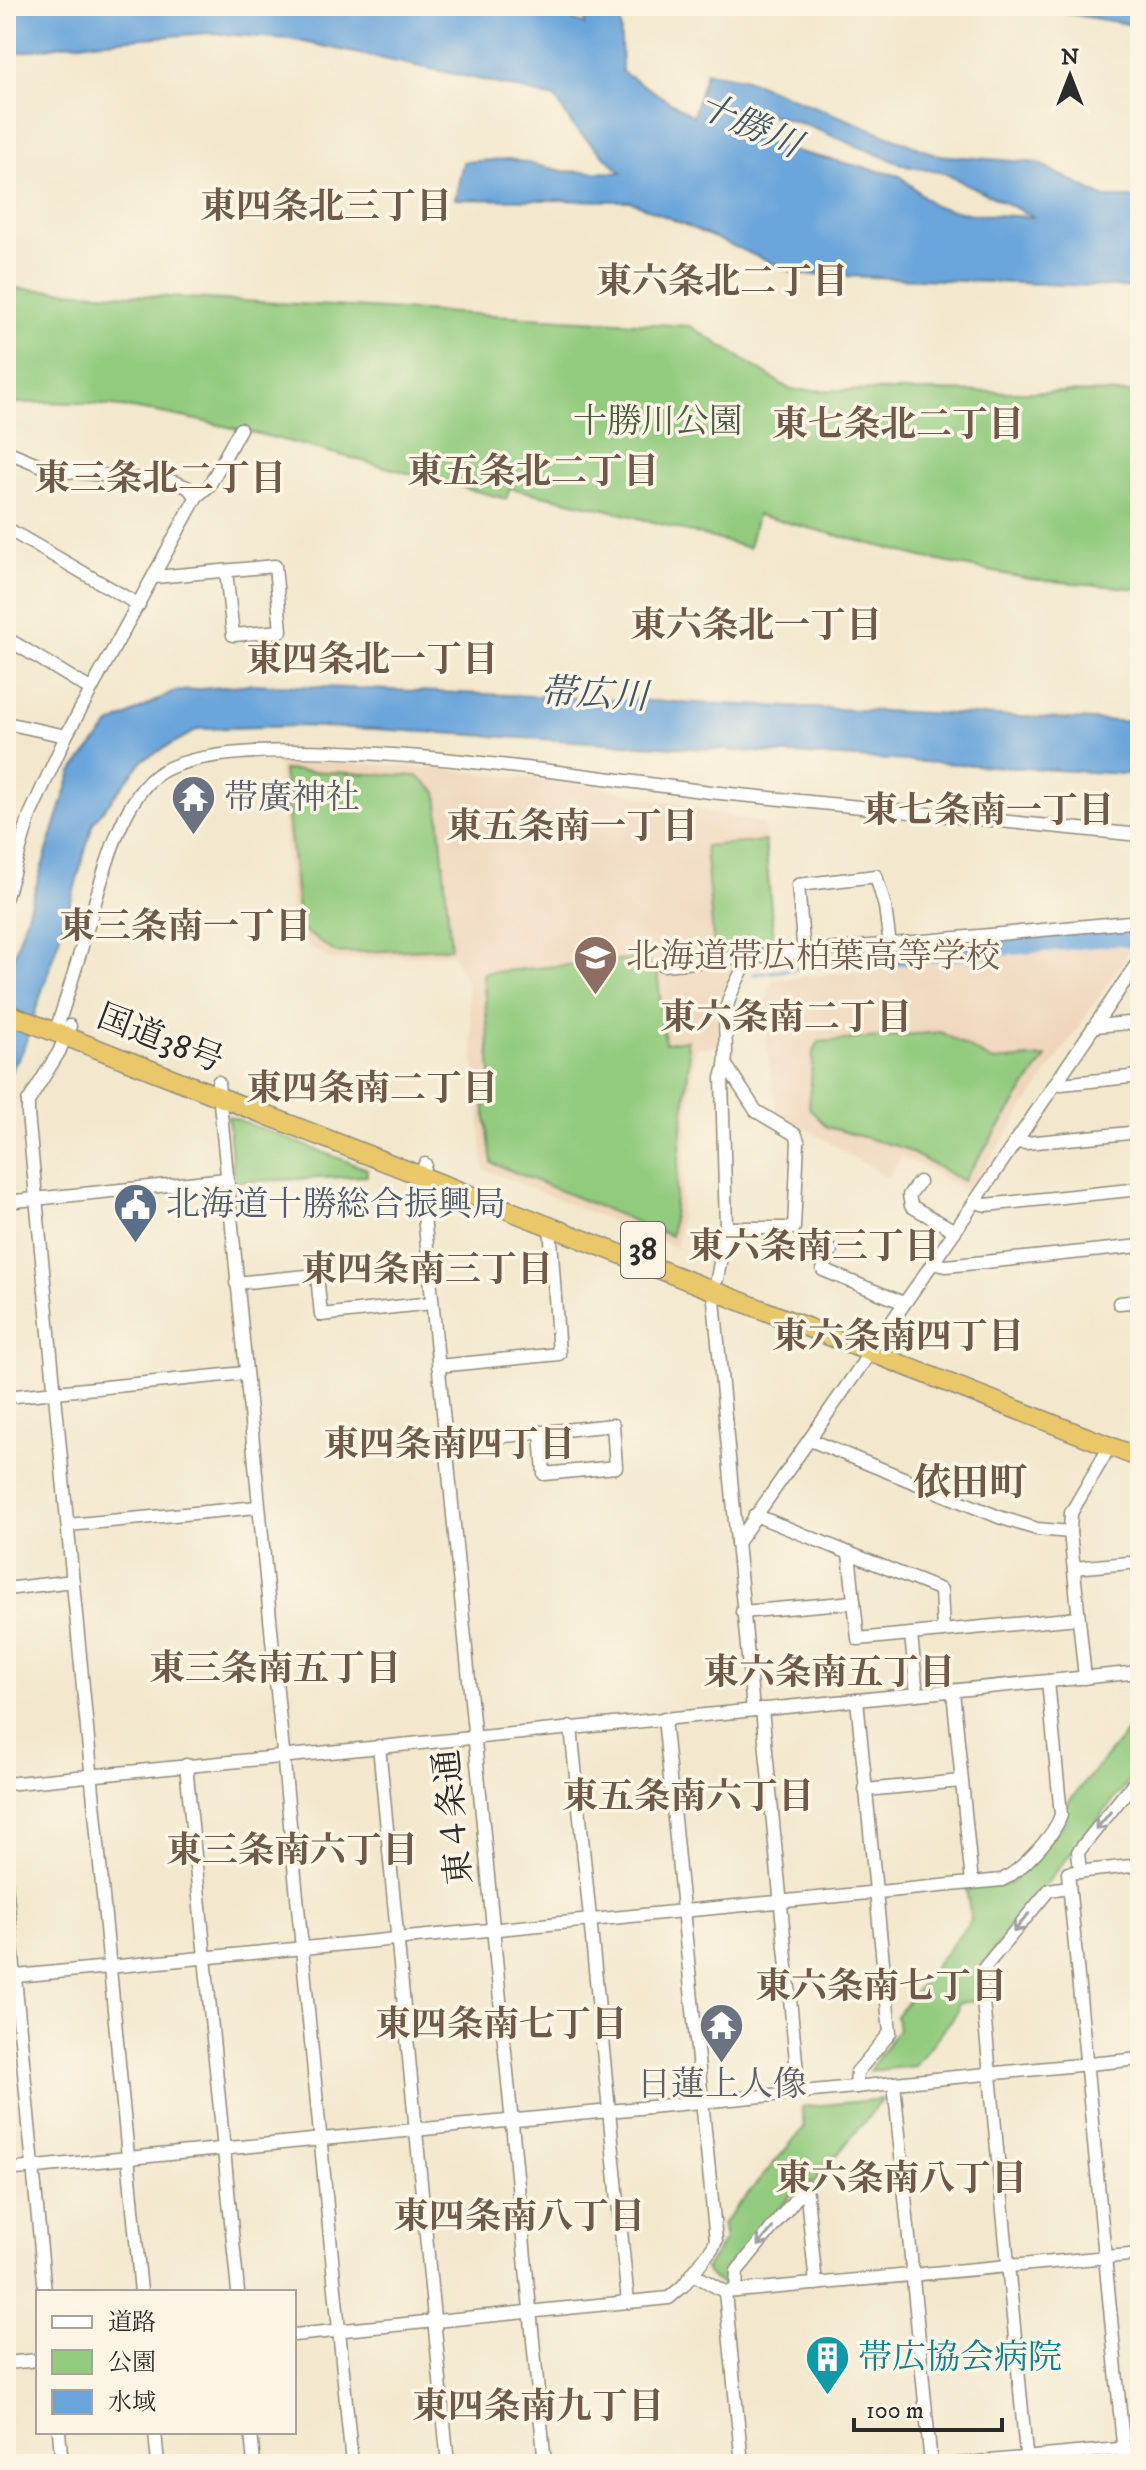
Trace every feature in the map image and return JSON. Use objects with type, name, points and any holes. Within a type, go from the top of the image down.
[{"type":"highway","name":"国道38号","points":[[6,1002],[62,1029],[873,1346],[1140,1445]]},
{"type":"highway","name":"国道38号","points":[[6,1013],[35,1018]]},
{"type":"highway","name":"国道38号","points":[[423,1170],[550,1225],[715,1284]]},
{"type":"highway","name":"国道38号","points":[[873,1346],[1140,1458]]},
{"type":"street","points":[[6,897],[30,815],[66,736],[197,496],[209,486],[240,429]]},
{"type":"street","points":[[6,451],[52,470],[174,482],[187,487],[197,496]]},
{"type":"street","points":[[6,528],[139,605]]},
{"type":"street","points":[[155,577],[275,566],[281,631],[233,635],[226,571]]},
{"type":"street","points":[[6,638],[90,689]]},
{"type":"street","points":[[6,723],[66,736]]},
{"type":"street","points":[[141,2290],[28,1102],[62,1029],[103,871],[140,791],[154,776],[187,760],[265,750],[430,759],[1140,835]]},
{"type":"street","points":[[804,954],[798,885],[876,876],[885,907],[890,945]]},
{"type":"street","points":[[663,965],[1130,922],[1140,924]]},
{"type":"street","points":[[748,958],[727,1007],[726,1065],[722,1078],[726,1228],[715,1284],[742,1612],[758,1710],[799,2092]]},
{"type":"street","points":[[737,1543],[1140,959]]},
{"type":"street","points":[[1095,1026],[1140,1022]]},
{"type":"street","points":[[726,1065],[756,1111],[796,1135],[798,1141],[794,1228],[726,1228]]},
{"type":"street","points":[[1056,1082],[1140,1076]]},
{"type":"street","points":[[218,1089],[352,2464]]},
{"type":"street","points":[[1015,1142],[1140,1132]]},
{"type":"street","name":"東４条通","points":[[423,1170],[432,1303],[545,2464]]},
{"type":"street","points":[[6,1202],[226,1179]]},
{"type":"street","points":[[919,1182],[909,1195],[911,1206],[955,1231]]},
{"type":"street","points":[[975,1202],[986,1205],[1140,1189]]},
{"type":"street","points":[[438,1366],[559,1354],[550,1225]]},
{"type":"street","points":[[932,1263],[946,1266],[1140,1246]]},
{"type":"street","points":[[831,1250],[823,1270],[904,1303]]},
{"type":"street","points":[[236,1283],[317,1275],[321,1315],[432,1303]]},
{"type":"street","points":[[1119,1303],[1140,1301]]},
{"type":"street","points":[[6,1397],[245,1373]]},
{"type":"street","points":[[446,1442],[541,1432],[613,1425],[616,1467],[544,1474],[541,1432]]},
{"type":"street","points":[[810,1440],[999,1517],[1037,1529],[1070,1532]]},
{"type":"street","points":[[1085,1678],[1070,1532],[1071,1513],[1110,1446]]},
{"type":"street","points":[[68,1525],[258,1507]]},
{"type":"street","points":[[755,1515],[941,1590],[943,1631]]},
{"type":"street","points":[[849,1553],[858,1639],[1078,1618]]},
{"type":"street","points":[[1074,1568],[1140,1562]]},
{"type":"street","points":[[6,1589],[73,1581]]},
{"type":"street","points":[[742,1612],[854,1602]]},
{"type":"street","points":[[911,1635],[917,1694]]},
{"type":"street","points":[[6,1784],[1140,1672]]},
{"type":"street","points":[[11,1977],[1002,1880],[1015,1873],[1057,1826],[1061,1815],[1048,1681]]},
{"type":"street","points":[[953,1691],[972,1883]]},
{"type":"street","points":[[856,2087],[857,2072],[890,2033],[857,1700]]},
{"type":"street","points":[[296,2335],[669,2298],[693,2274],[716,2241],[664,1718]]},
{"type":"street","points":[[571,1727],[628,2302]]},
{"type":"street","points":[[379,1746],[448,2464]]},
{"type":"street","points":[[186,1765],[238,2290]]},
{"type":"street","points":[[1080,1872],[1078,1852],[1140,1775]]},
{"type":"street","points":[[865,1790],[961,1781]]},
{"type":"street","points":[[1125,2464],[1068,1873],[1140,1865]]},
{"type":"street","points":[[6,1883],[11,1977],[34,2167],[45,2290]]},
{"type":"street","points":[[1027,2460],[981,1980],[982,1971],[1049,1890],[1068,1887]]},
{"type":"street","points":[[6,2170],[1140,2059]]},
{"type":"street","points":[[894,2083],[931,2464]]},
{"type":"street","points":[[742,2464],[730,2292],[737,2271],[806,2186],[816,2284]]},
{"type":"street","points":[[693,2274],[730,2292],[1140,2254]]},
{"type":"street","points":[[6,2363],[36,2360]]},
{"type":"street","points":[[59,2434],[62,2464]]},
{"type":"street","points":[[155,2434],[158,2464]]},
{"type":"street","points":[[251,2434],[254,2464]]},
{"type":"street","points":[[958,2464],[1027,2460],[1140,2447]]},
{"type":"shaded area","name":"北海道帯広柏葉高等学校","points":[[277,759],[442,769],[598,786],[764,824],[778,951],[742,954],[716,1010],[720,1045],[695,1048],[677,1248],[484,1169],[467,983],[452,954],[331,961],[294,935]]},
{"type":"shaded area","points":[[1121,943],[1131,949],[968,1192],[902,1156],[888,1178],[777,1111],[762,1016],[772,980]]},
{"type":"green space","name":"十勝川公園","points":[[6,288],[690,326],[791,390],[1140,393],[1140,589],[1029,579],[934,560],[757,515],[749,548],[609,510],[510,488],[506,499],[195,419],[82,403],[6,404]]},
{"type":"green space","points":[[283,770],[417,776],[437,792],[451,948],[336,953],[300,928]]},
{"type":"green space","points":[[765,841],[774,945],[714,950],[705,846]]},
{"type":"green space","points":[[643,958],[657,970],[665,1043],[687,1040],[689,1061],[671,1236],[492,1163],[484,1104],[493,1097],[483,973]]},
{"type":"green space","points":[[941,1032],[993,1061],[1046,1057],[963,1181],[903,1148],[827,1127],[809,1108],[813,1053],[819,1042]]},
{"type":"green space","points":[[228,1116],[367,1169],[367,1176],[234,1182]]},
{"type":"green space","points":[[1140,1716],[1140,1767],[975,1973],[975,2001],[958,2003],[958,2011],[915,2066],[869,2071],[898,2029],[896,2016],[971,1920],[966,1888],[1010,1884],[1065,1823],[1064,1807]]},
{"type":"green space","points":[[883,2099],[813,2184],[803,2179],[730,2274],[730,2282],[726,2285],[714,2279],[705,2269],[725,2240],[722,2224],[804,2128],[802,2107]]},
{"type":"water","points":[[6,6],[542,6],[585,25],[583,6],[620,6],[622,72],[693,116],[706,72],[743,78],[937,155],[1038,163],[1105,198],[1140,198],[1140,288],[797,274],[630,201],[455,199],[463,162],[509,159],[563,171],[622,173],[573,126],[555,98],[289,39],[209,33],[68,44],[6,55]],"holes":[[[758,111],[803,124],[906,166],[944,173],[1034,217],[972,214],[934,206],[900,176],[790,150],[723,128]]]},
{"type":"water","points":[[1042,6],[1140,7],[1140,26],[1052,11]]},
{"type":"water","points":[[251,684],[1140,722],[1140,775],[375,729],[296,726],[199,729],[144,759],[93,823],[23,1050],[6,1080],[6,981],[72,772],[110,725],[172,692]]},
{"type":"waterway","points":[[883,958],[1120,936],[1134,940]]},
{"type":"waterway","points":[[754,974],[883,958]]},
{"type":"place","name":"帯廣神社","points":[[193,837]]},
{"type":"place","name":"北海道帯広柏葉高等学校","points":[[595,996]]},
{"type":"place","name":"北海道十勝総合振興局","points":[[135,1244]]},
{"type":"place","name":"日蓮上人像","points":[[722,2064]]},
{"type":"place","name":"帯広協会病院","points":[[827,2397]]},
{"type":"district","name":"東四条北三丁目","points":[[326,207]]},
{"type":"district","name":"東六条北二丁目","points":[[722,282]]},
{"type":"district","name":"東七条北二丁目","points":[[898,425]]},
{"type":"district","name":"東五条北二丁目","points":[[533,472]]},
{"type":"district","name":"東三条北二丁目","points":[[160,479]]},
{"type":"district","name":"東六条北一丁目","points":[[756,626]]},
{"type":"district","name":"東四条北一丁目","points":[[372,660]]},
{"type":"district","name":"東七条南一丁目","points":[[988,811]]},
{"type":"district","name":"東五条南一丁目","points":[[572,827]]},
{"type":"district","name":"東三条南一丁目","points":[[185,927]]},
{"type":"district","name":"東六条南二丁目","points":[[786,1018]]},
{"type":"district","name":"東四条南二丁目","points":[[372,1089]]},
{"type":"district","name":"東六条南三丁目","points":[[814,1247]]},
{"type":"district","name":"東四条南三丁目","points":[[427,1270]]},
{"type":"district","name":"東六条南四丁目","points":[[898,1337]]},
{"type":"district","name":"東四条南四丁目","points":[[449,1445]]},
{"type":"district","name":"依田町","points":[[970,1484]]},
{"type":"district","name":"東三条南五丁目","points":[[275,1669]]},
{"type":"district","name":"東六条南五丁目","points":[[829,1673]]},
{"type":"district","name":"東五条南六丁目","points":[[688,1797]]},
{"type":"district","name":"東三条南六丁目","points":[[292,1851]]},
{"type":"district","name":"東六条南七丁目","points":[[881,1987]]},
{"type":"district","name":"東四条南七丁目","points":[[501,2025]]},
{"type":"district","name":"東六条南八丁目","points":[[901,2179]]},
{"type":"district","name":"東四条南八丁目","points":[[519,2217]]},
{"type":"district","name":"東四条南九丁目","points":[[538,2407]]},
{"type":"water label","name":"十勝川","points":[[749,126]]},
{"type":"water label","name":"帯広川","points":[[594,695]]}]
